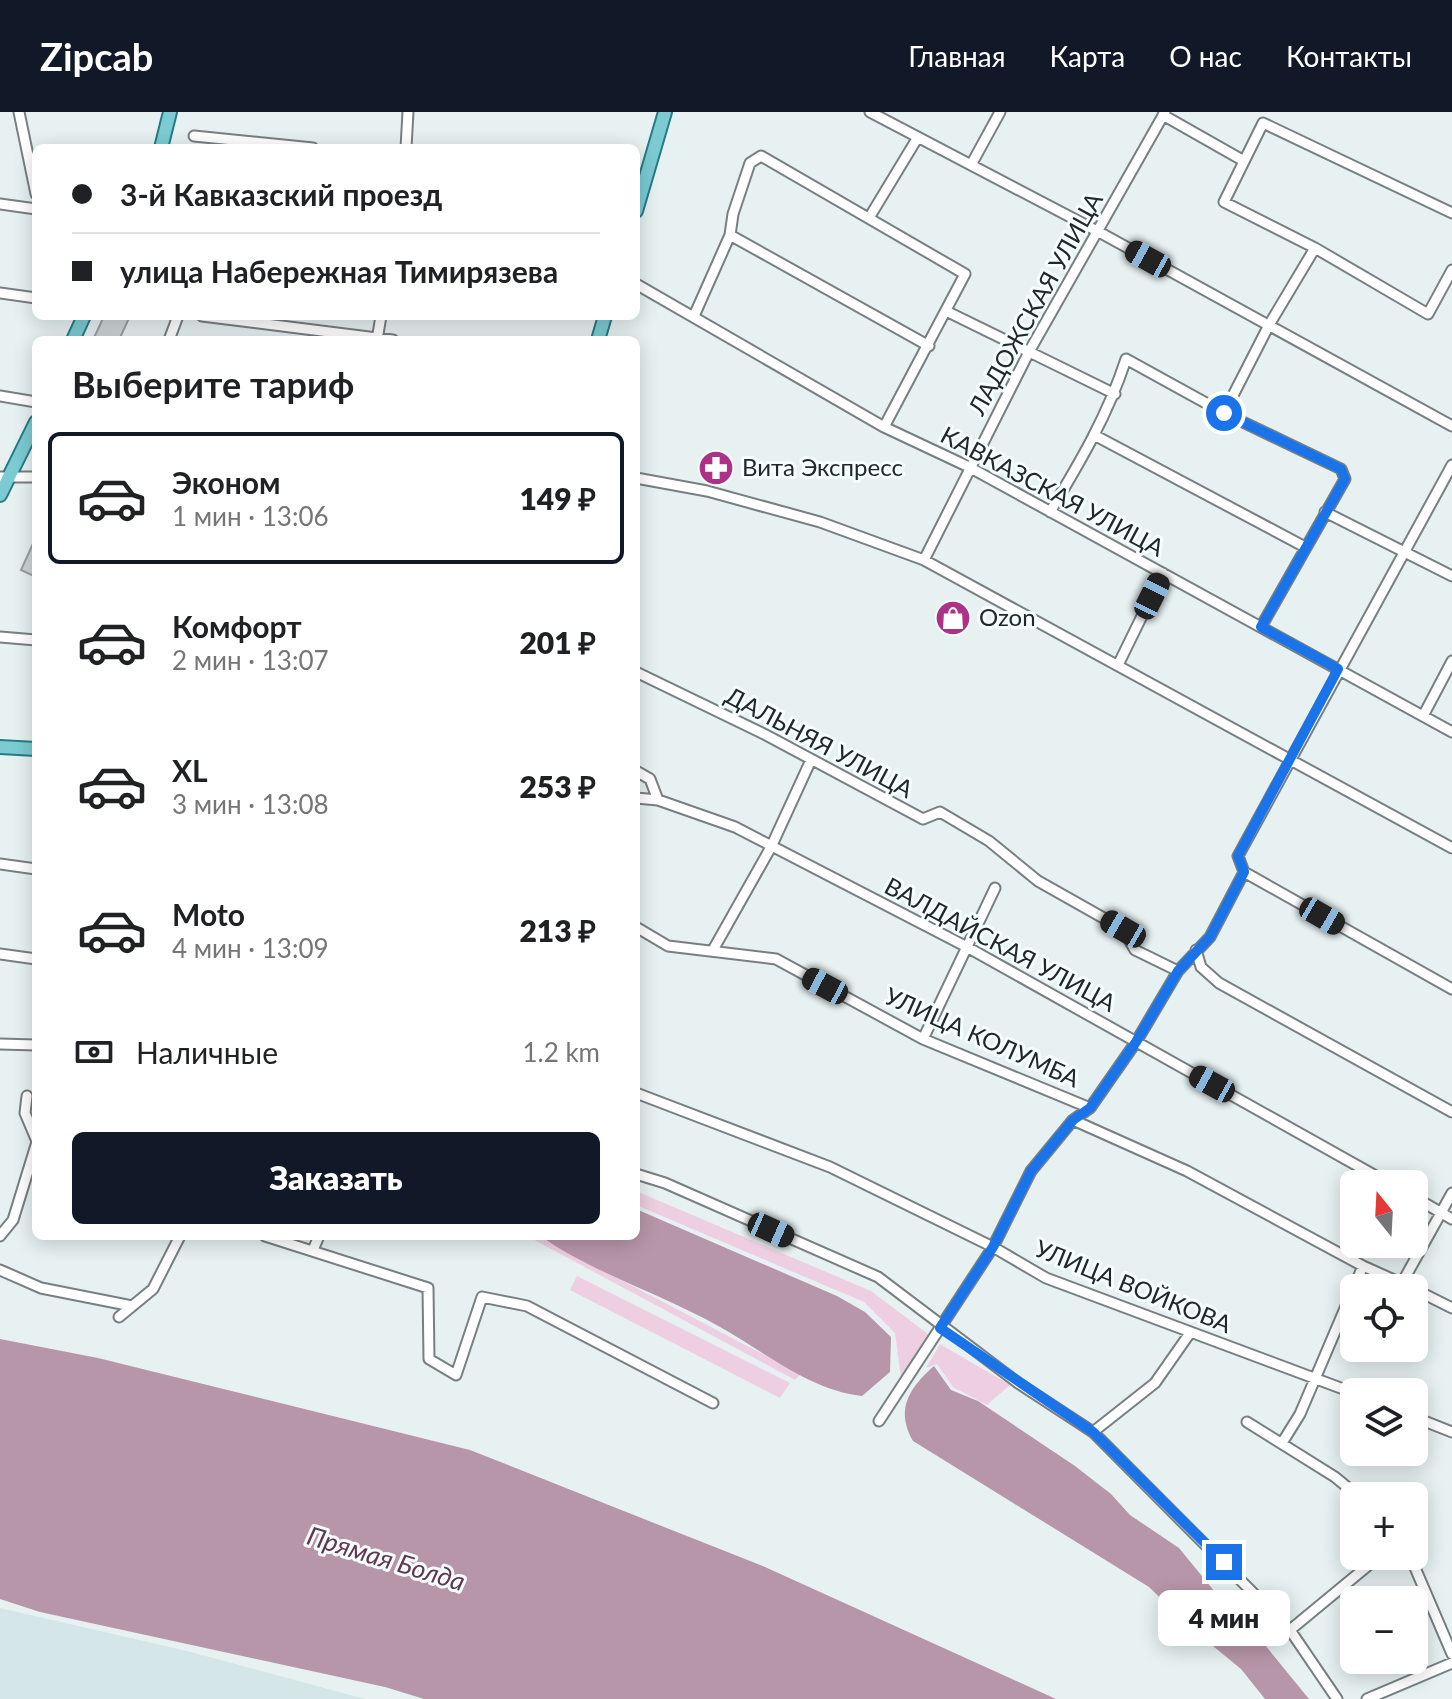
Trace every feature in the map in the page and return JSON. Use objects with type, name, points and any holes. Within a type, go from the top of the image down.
[{"type":"main road","points":[[162,144],[170,112]]},
{"type":"main road","points":[[640,181],[665,112]]},
{"type":"main road","points":[[0,495],[4,478],[32,429]]},
{"type":"main road","points":[[0,747],[32,749]]},
{"type":"street","points":[[19,112],[32,175]]},
{"type":"street","points":[[406,144],[408,112]]},
{"type":"street","points":[[870,112],[1099,232],[1452,426]]},
{"type":"street","points":[[971,165],[1000,112]]},
{"type":"street","points":[[1164,114],[1244,161]]},
{"type":"street","name":"ЛАДОЖСКАЯ УЛИЦА","points":[[924,560],[1030,350],[1164,114]]},
{"type":"street","points":[[1451,275],[1428,314],[1315,248],[1224,202],[1263,123],[1452,213]]},
{"type":"street","points":[[194,136],[273,144]]},
{"type":"street","points":[[869,218],[918,137]]},
{"type":"street","points":[[694,316],[730,235],[733,214],[750,163],[761,156],[965,274],[884,427]]},
{"type":"street","points":[[0,204],[32,208]]},
{"type":"street","points":[[730,235],[929,346]]},
{"type":"street","points":[[1224,413],[1269,325],[1315,248]]},
{"type":"street","name":"КАВКАЗСКАЯ УЛИЦА","points":[[640,286],[884,427],[969,467],[1452,732]]},
{"type":"street","points":[[0,293],[32,297]]},
{"type":"street","points":[[946,311],[1115,394]]},
{"type":"street","points":[[232,320],[354,336]]},
{"type":"street","points":[[1050,512],[1096,436],[1115,394],[1126,359],[1224,413],[1341,469],[1345,479],[1261,627]]},
{"type":"street","points":[[0,396],[32,401]]},
{"type":"street","points":[[1096,436],[1305,547]]},
{"type":"street","points":[[1452,465],[1238,856],[1244,872],[1452,989]]},
{"type":"street","points":[[4,478],[32,477]]},
{"type":"street","points":[[640,479],[707,491],[820,522],[924,560],[1452,848]]},
{"type":"street","points":[[1325,512],[1452,576]]},
{"type":"street","points":[[1118,665],[1163,573]]},
{"type":"street","points":[[0,637],[32,640]]},
{"type":"street","points":[[1423,716],[1452,661]]},
{"type":"street","name":"ДАЛЬНЯЯ УЛИЦА","points":[[640,674],[923,819],[940,812],[989,841],[1038,881],[1123,929],[1135,950],[1178,971]]},
{"type":"street","points":[[713,950],[771,847],[811,760]]},
{"type":"street","points":[[640,773],[650,779],[658,800]]},
{"type":"street","name":"ВАЛДАЙСКАЯ УЛИЦА","points":[[640,798],[658,800],[735,827],[967,947],[1365,1170]]},
{"type":"street","points":[[0,864],[32,868]]},
{"type":"street","points":[[879,1421],[993,1247],[1031,1171],[1073,1120],[1090,1108],[1136,1042],[1178,971],[1210,937],[1244,872]]},
{"type":"street","points":[[923,1039],[995,888]]},
{"type":"street","name":"УЛИЦА КОЛУМБА","points":[[640,929],[668,946],[776,959],[923,1039],[1090,1108]]},
{"type":"street","points":[[1196,950],[1201,967],[1219,983],[1452,1112]]},
{"type":"street","points":[[0,954],[32,958]]},
{"type":"street","points":[[0,1044],[32,1045]]},
{"type":"street","name":"УЛИЦА ВОЙКОВА","points":[[640,1095],[830,1167],[993,1247],[1046,1278],[1340,1389]]},
{"type":"street","points":[[27,1096],[25,1113],[32,1130]]},
{"type":"street","name":"УЛИЦА КОЛУМБА","points":[[1073,1120],[1187,1171],[1381,1274]]},
{"type":"street","points":[[0,1236],[13,1220],[32,1158]]},
{"type":"street","points":[[640,1175],[665,1183],[878,1277],[940,1328],[1093,1432],[1290,1630],[1337,1699]]},
{"type":"street","points":[[1414,1274],[1440,1212],[1452,1193]]},
{"type":"street","points":[[1428,1205],[1452,1219]]},
{"type":"street","points":[[119,1317],[153,1289],[178,1240]]},
{"type":"street","points":[[279,1240],[428,1288],[429,1359],[456,1375],[482,1297],[527,1306],[713,1403]]},
{"type":"street","points":[[313,1250],[317,1240]]},
{"type":"street","points":[[1282,1443],[1315,1381],[1363,1266]]},
{"type":"street","points":[[0,1270],[41,1288],[132,1306]]},
{"type":"street","name":"УЛИЦА КОЛУМБА","points":[[1428,1296],[1452,1308]]},
{"type":"street","points":[[1093,1432],[1155,1383],[1190,1333]]},
{"type":"street","points":[[1247,1422],[1341,1482]]},
{"type":"street","points":[[1428,1423],[1452,1432]]},
{"type":"street","points":[[1290,1630],[1363,1570]]},
{"type":"street","points":[[1416,1570],[1452,1654]]},
{"type":"street","points":[[1367,1699],[1452,1663]]},
{"type":"shaded area","points":[[640,1193],[871,1291],[928,1334],[901,1378],[895,1333],[864,1302],[640,1207]]},
{"type":"shaded area","points":[[534,1240],[545,1240],[801,1374],[795,1380]]},
{"type":"shaded area","points":[[577,1276],[790,1383],[780,1398],[570,1290]]},
{"type":"shaded area","points":[[940,1344],[1010,1385],[987,1405],[953,1387],[937,1364],[926,1368]]},
{"type":"shaded area","points":[[0,1608],[187,1651],[365,1699],[0,1699]]},
{"type":"water","points":[[640,1211],[837,1296],[865,1312],[891,1337],[890,1372],[862,1396],[824,1386],[788,1369],[698,1315],[546,1240],[640,1240]]},
{"type":"water","name":"Прямая Болда","points":[[0,1339],[98,1358],[470,1450],[765,1567],[1056,1699],[424,1699],[385,1687],[40,1612],[0,1599]]},
{"type":"water","points":[[934,1366],[951,1390],[978,1401],[1075,1466],[1111,1494],[1130,1515],[1179,1548],[1309,1699],[1265,1699],[1241,1669],[1191,1628],[1149,1587],[913,1441],[905,1419],[907,1400]]},
{"type":"building","points":[[102,320],[128,320],[121,336],[95,336]]},
{"type":"building","points":[[32,546],[32,575],[21,570]]},
{"type":"place","name":"Вита Экспресс","points":[[716,468]]},
{"type":"place","name":"Ozon","points":[[953,618]]},
{"type":"route","points":[[1224,413],[1345,473],[1345,479],[1261,627],[1338,669],[1238,856],[1244,872],[1210,937],[1178,971],[1136,1042],[1090,1108],[1073,1120],[1031,1171],[993,1247],[940,1328],[1093,1432],[1224,1562]]}]
